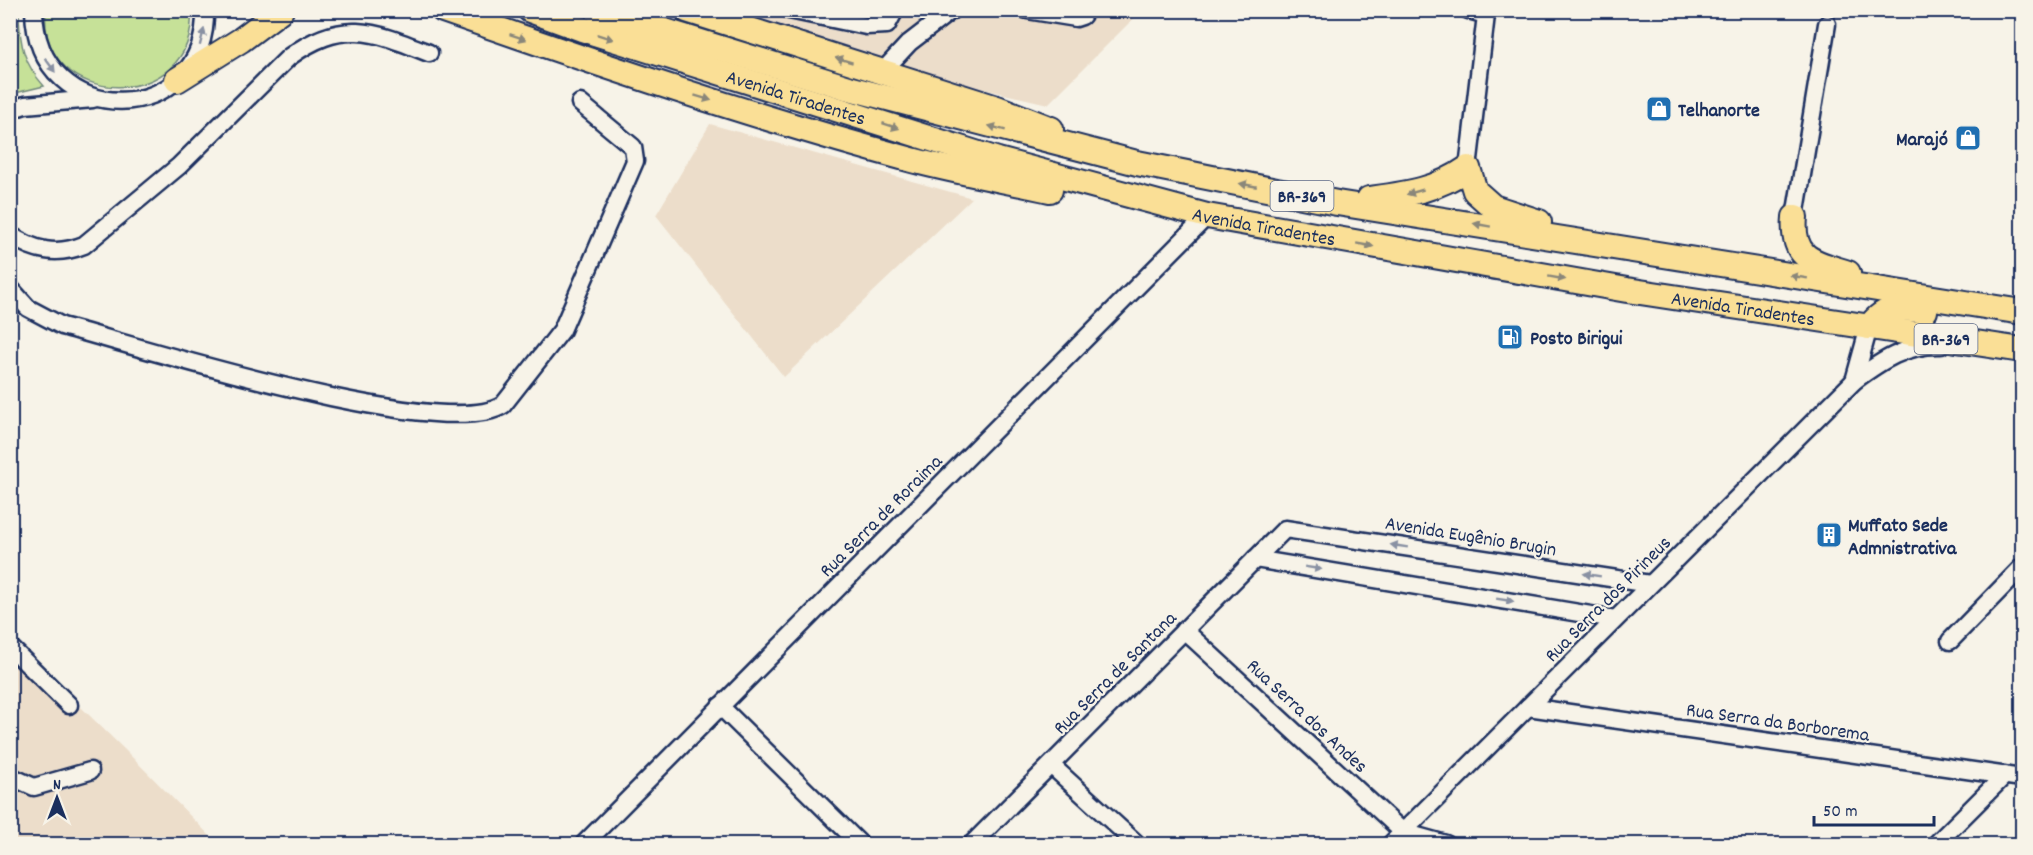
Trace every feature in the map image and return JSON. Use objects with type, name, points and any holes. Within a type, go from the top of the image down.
[{"type":"highway","points":[[177,80],[241,40],[281,10]]},
{"type":"highway","points":[[443,10],[611,69],[914,161],[1057,191],[1138,199]]},
{"type":"highway","name":"Avenida Tiradentes","points":[[530,10],[582,29],[998,160],[1207,216],[1615,288],[2014,349]]},
{"type":"highway","name":"Avenida Tiradentes","points":[[597,10],[870,94],[1137,163],[1336,203],[2022,312]]},
{"type":"highway","points":[[687,10],[997,108],[1137,163]]},
{"type":"highway","points":[[1336,203],[1411,195],[1441,184],[1468,168],[1475,191],[1493,207],[1625,249]]},
{"type":"highway","points":[[1795,217],[1793,234],[1800,251],[1808,260],[1916,296]]},
{"type":"highway","points":[[1869,327],[1878,315],[1898,307],[2022,321]]},
{"type":"street","points":[[34,10],[35,27],[45,58],[66,84],[96,99],[110,102],[139,100],[159,92],[177,80],[197,54],[202,39],[205,10]]},
{"type":"street","points":[[789,10],[866,26],[891,18],[909,43]]},
{"type":"street","points":[[882,72],[909,43],[952,10]]},
{"type":"street","points":[[1028,10],[1076,18],[1082,16],[1086,10]]},
{"type":"street","points":[[1468,10],[1486,15],[1468,168]]},
{"type":"street","points":[[1795,217],[1827,24]]},
{"type":"street","points":[[10,236],[34,249],[48,251],[73,250],[84,245],[179,166],[289,57],[306,45],[340,31],[358,30],[383,35],[429,53]]},
{"type":"street","points":[[10,110],[25,105],[96,99]]},
{"type":"street","points":[[10,288],[28,308],[62,326],[339,401],[470,416],[496,410],[503,405],[562,330],[635,160],[633,147],[580,103]]},
{"type":"street","name":"Rua Serra de Roraima","points":[[584,844],[1207,216]]},
{"type":"street","points":[[1854,381],[1869,327]]},
{"type":"street","name":"Rua Serra dos Pirineus","points":[[1390,844],[1854,381],[1890,356],[1907,349],[1930,345],[2014,349]]},
{"type":"street","name":"Avenida Eugênio Brugin","points":[[1285,529],[1650,584]]},
{"type":"street","name":"Rua Serra de Santana","points":[[972,844],[1285,529]]},
{"type":"street","points":[[1255,559],[1615,619]]},
{"type":"street","points":[[1950,641],[2022,567]]},
{"type":"street","name":"Rua Serra dos Andes","points":[[1184,630],[1403,832]]},
{"type":"street","points":[[10,647],[69,705]]},
{"type":"street","points":[[720,706],[860,844]]},
{"type":"street","name":"Rua Serra da Borborema","points":[[1528,706],[2022,778]]},
{"type":"street","points":[[1051,765],[1137,844]]},
{"type":"street","points":[[10,776],[34,787],[90,771]]},
{"type":"street","points":[[1936,844],[2005,775]]},
{"type":"street","points":[[1403,832],[1446,844]]},
{"type":"shaded area","points":[[705,11],[1141,11],[1048,104],[862,61]]},
{"type":"shaded area","points":[[710,124],[972,198],[784,377],[656,215]]},
{"type":"shaded area","points":[[10,638],[126,751],[218,844],[11,844]]},
{"type":"green space","points":[[46,11],[191,11],[186,45],[170,68],[146,82],[117,87],[89,82],[65,67],[50,44]]},
{"type":"green space","points":[[19,16],[24,54],[44,86],[11,94],[11,24]]},
{"type":"place","name":"Telhanorte","points":[[1659,109]]},
{"type":"place","name":"Marajó","points":[[1968,138]]},
{"type":"place","name":"Posto Birigui","points":[[1510,337]]},
{"type":"place","name":"Muffato Sede Admnistrativa","points":[[1829,535]]}]
